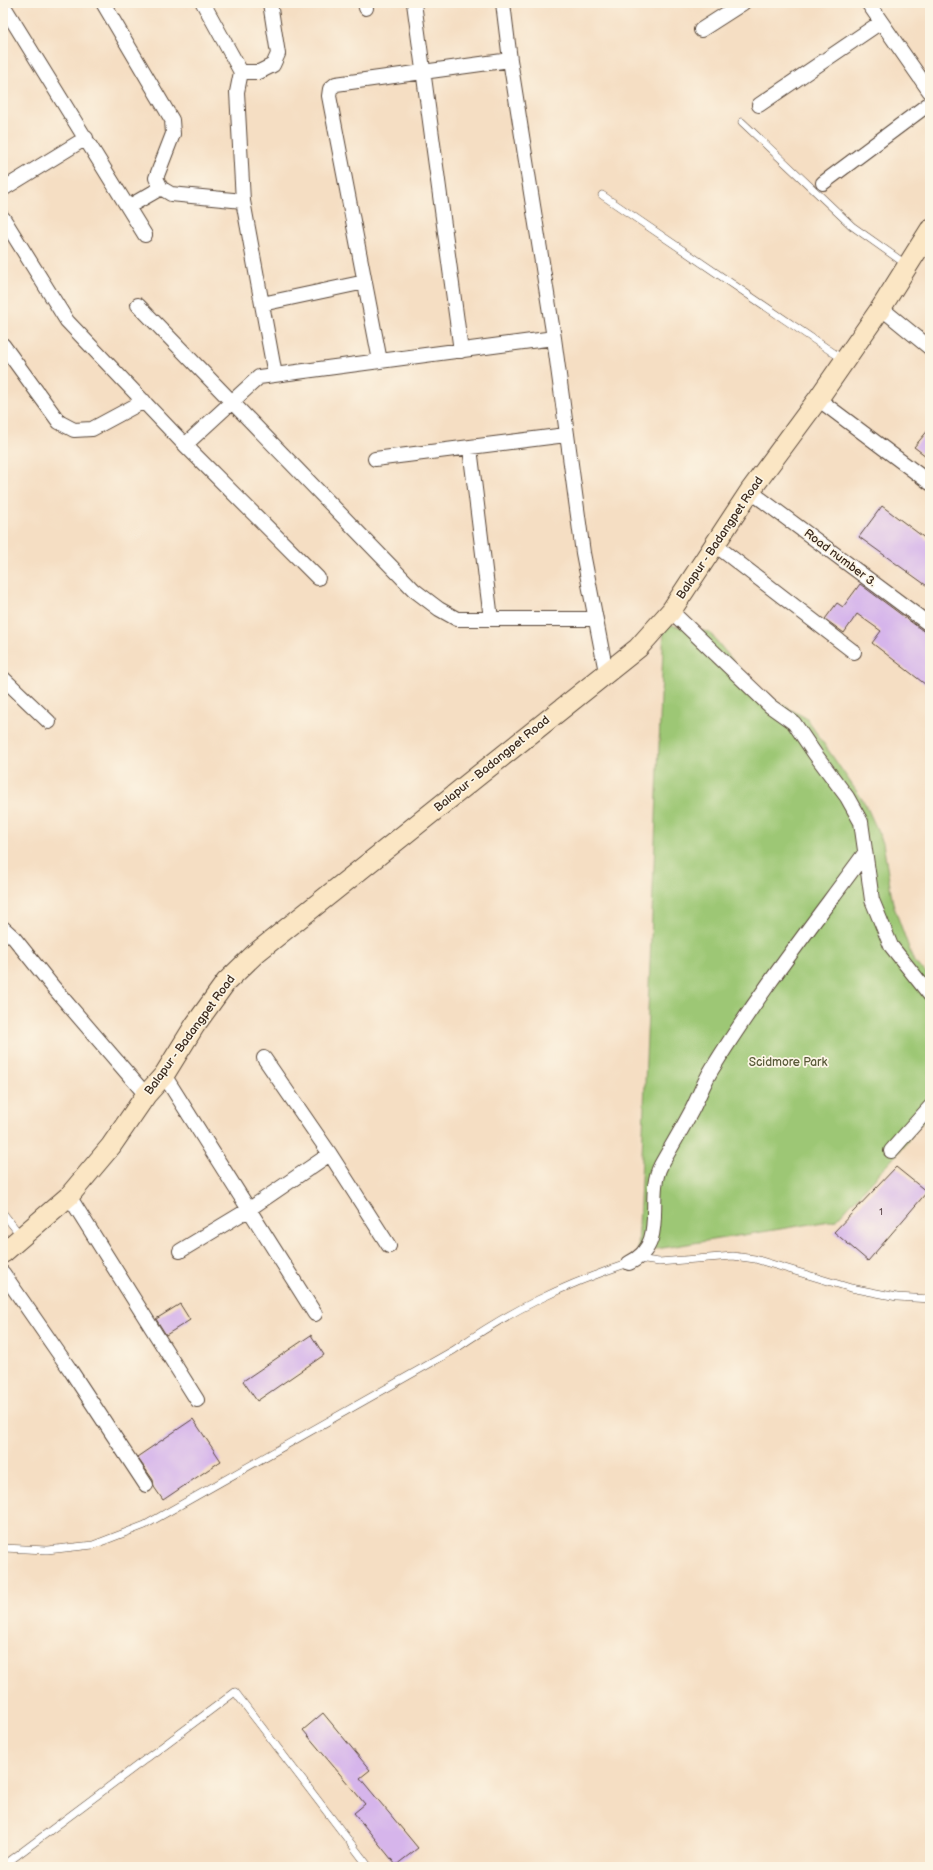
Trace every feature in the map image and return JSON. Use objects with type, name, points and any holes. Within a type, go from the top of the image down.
[{"type":"street","points":[[103,3],[172,120],[173,134],[156,178],[161,188],[171,194],[243,201]]},
{"type":"street","points":[[203,3],[241,72],[237,92],[243,201],[275,375]]},
{"type":"street","points":[[241,72],[259,72],[273,65],[278,54],[270,3]]},
{"type":"street","points":[[414,3],[461,351]]},
{"type":"street","points":[[503,3],[510,60],[554,338],[583,553],[606,672]]},
{"type":"street","points":[[701,30],[743,3]]},
{"type":"street","points":[[868,3],[930,92]]},
{"type":"street","points":[[3,5],[145,235]]},
{"type":"street","points":[[759,105],[881,22]]},
{"type":"street","points":[[380,361],[329,96],[330,89],[336,84],[510,60]]},
{"type":"street","points":[[823,183],[930,103]]},
{"type":"street","points":[[3,189],[86,138]]},
{"type":"street","points":[[128,207],[161,188]]},
{"type":"street","points":[[3,218],[67,320],[185,445],[318,578]]},
{"type":"street","name":"Balapur - Badangpet Road","points":[[3,1253],[69,1196],[111,1146],[146,1096],[164,1075],[195,1025],[226,982],[256,953],[606,672],[638,648],[671,611],[750,491],[818,399],[881,308],[930,230]]},
{"type":"street","points":[[262,304],[365,282]]},
{"type":"street","points":[[138,305],[414,590],[439,610],[457,619],[596,619]]},
{"type":"street","points":[[881,308],[930,348]]},
{"type":"street","points":[[185,445],[260,377],[554,338]]},
{"type":"street","points":[[3,345],[59,422],[74,430],[92,429],[144,401]]},
{"type":"street","points":[[818,399],[930,483]]},
{"type":"street","points":[[375,459],[566,435]]},
{"type":"street","points":[[470,448],[491,619]]},
{"type":"street","name":"Road number 3.","points":[[750,491],[930,625]]},
{"type":"street","points":[[714,544],[854,652]]},
{"type":"street","points":[[671,611],[770,706],[794,723],[814,754],[847,797],[861,822],[872,900],[891,946],[930,995]]},
{"type":"street","points":[[3,678],[48,722]]},
{"type":"street","points":[[633,1261],[647,1246],[654,1229],[653,1206],[655,1181],[660,1166],[693,1108],[711,1070],[748,1014],[865,854]]},
{"type":"street","points":[[3,928],[14,938],[54,988],[146,1096]]},
{"type":"street","points":[[264,1058],[330,1154],[389,1246]]},
{"type":"street","points":[[164,1075],[315,1314]]},
{"type":"street","points":[[891,1151],[930,1107]]},
{"type":"street","points":[[180,1251],[248,1210],[330,1154]]},
{"type":"street","points":[[69,1196],[197,1400]]},
{"type":"street","points":[[3,1272],[146,1484]]},
{"type":"lane","points":[[742,122],[852,226],[908,265]]},
{"type":"lane","points":[[602,195],[844,360]]},
{"type":"lane","points":[[3,1213],[22,1237]]},
{"type":"lane","points":[[3,1548],[47,1550],[93,1545],[145,1525],[454,1350],[488,1326],[524,1305],[566,1285],[633,1261],[659,1262],[733,1256],[755,1259],[851,1288],[896,1297],[930,1299]]},
{"type":"lane","points":[[3,1866],[235,1692],[369,1867]]},
{"type":"green space","name":"Scidmore Park","points":[[664,624],[709,632],[759,692],[806,718],[866,805],[883,843],[893,904],[914,962],[930,977],[930,1112],[898,1153],[836,1220],[638,1252]]},
{"type":"building","points":[[930,428],[930,459],[914,447]]},
{"type":"building","points":[[882,506],[930,542],[930,588],[859,537]]},
{"type":"building","points":[[860,584],[930,636],[930,688],[872,643],[881,631],[857,614],[844,633],[825,619],[837,603],[843,607]]},
{"type":"building","points":[[896,1167],[927,1192],[868,1261],[834,1232]]},
{"type":"building","points":[[180,1304],[190,1320],[166,1335],[156,1319]]},
{"type":"building","points":[[311,1335],[324,1355],[257,1401],[243,1381]]},
{"type":"building","points":[[193,1419],[221,1461],[163,1500],[154,1487],[153,1480],[137,1457]]},
{"type":"building","points":[[323,1713],[370,1770],[360,1778],[418,1848],[396,1865],[354,1813],[365,1804],[303,1730]]}]
